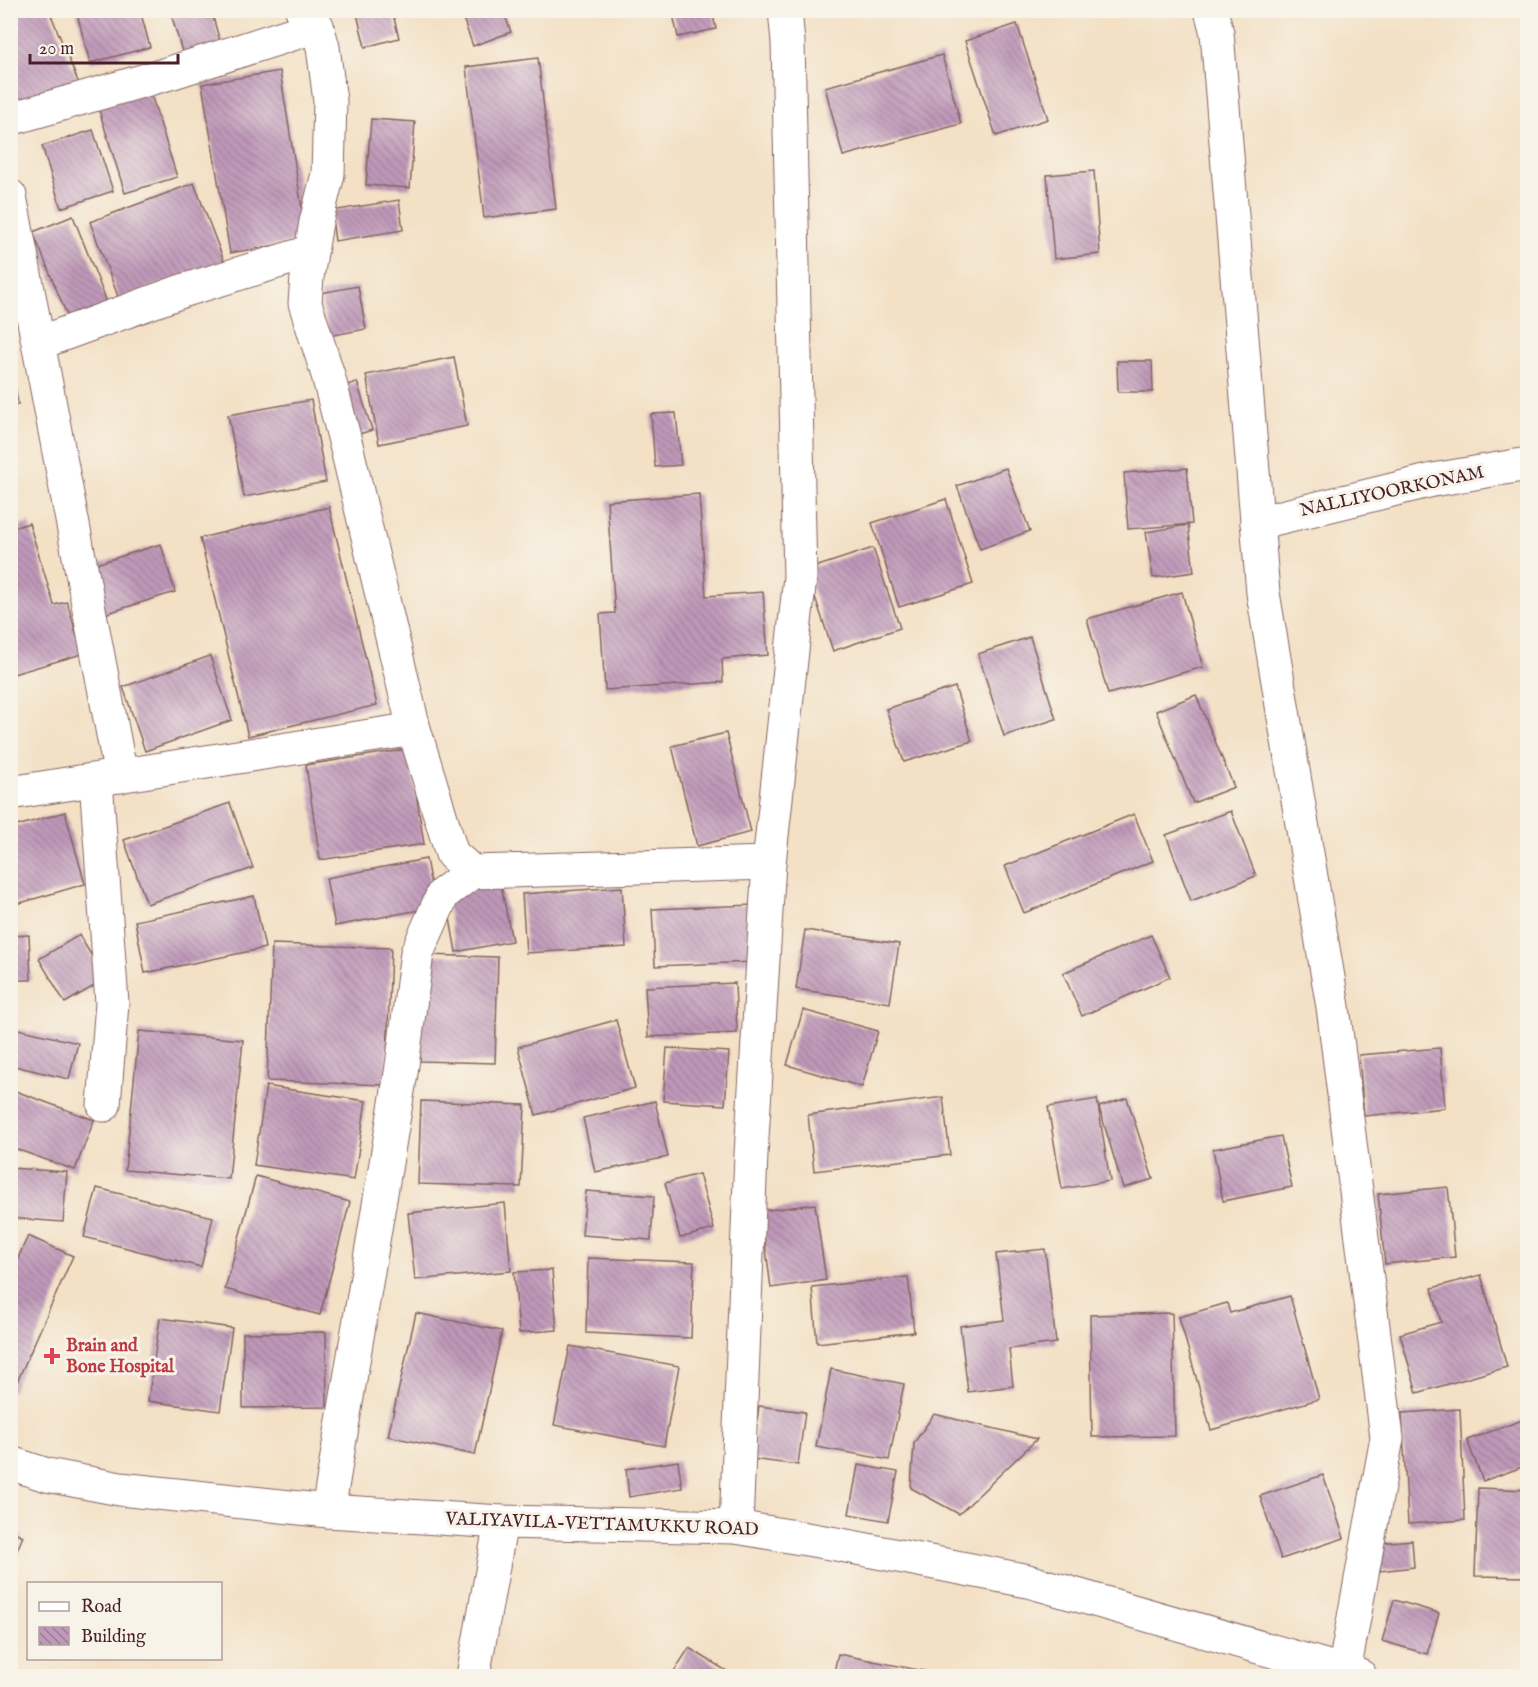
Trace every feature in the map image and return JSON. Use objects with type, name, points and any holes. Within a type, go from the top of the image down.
[{"type":"street","points":[[736,1527],[750,1154],[770,863],[800,577],[788,54],[785,10]]},
{"type":"street","points":[[1211,10],[1217,33],[1263,593],[1333,1006],[1387,1438],[1352,1674]]},
{"type":"street","points":[[10,119],[170,73],[310,18],[323,47],[330,101],[328,174],[310,252],[305,303],[344,435],[414,729],[452,854],[472,872]]},
{"type":"street","points":[[10,196],[39,343],[109,778],[112,1003],[104,1105]]},
{"type":"street","points":[[39,343],[182,291],[310,252]]},
{"type":"street","name":"NALLIYOORKONAM","points":[[1257,523],[1433,480],[1527,464]]},
{"type":"street","points":[[10,793],[414,729]]},
{"type":"street","points":[[328,1511],[401,1072],[417,953],[443,894],[472,872],[770,863]]},
{"type":"street","name":"VALIYAVILA-VETTAMUKKU ROAD","points":[[10,1462],[47,1475],[120,1489],[328,1511],[501,1522],[736,1527],[1029,1581],[1352,1674]]},
{"type":"street","points":[[472,1677],[501,1522]]},
{"type":"building","points":[[49,10],[79,84],[16,110],[10,98],[10,12]]},
{"type":"building","points":[[76,10],[140,10],[150,47],[90,63]]},
{"type":"building","points":[[170,10],[211,10],[223,52],[185,62]]},
{"type":"building","points":[[356,10],[392,10],[399,38],[365,47]]},
{"type":"building","points":[[460,10],[503,10],[511,32],[473,46]]},
{"type":"building","points":[[672,10],[712,10],[716,29],[678,37]]},
{"type":"building","points":[[1017,24],[1048,119],[996,136],[965,41]]},
{"type":"building","points":[[942,55],[961,124],[843,156],[825,87]]},
{"type":"building","points":[[538,58],[556,209],[484,218],[466,67]]},
{"type":"building","points":[[280,71],[307,240],[230,253],[202,84]]},
{"type":"building","points":[[150,91],[177,177],[125,193],[98,107]]},
{"type":"building","points":[[371,119],[415,122],[410,188],[366,185]]},
{"type":"building","points":[[93,130],[113,191],[61,208],[42,146]]},
{"type":"building","points":[[1094,171],[1100,254],[1054,259],[1047,175]]},
{"type":"building","points":[[194,183],[224,261],[119,299],[90,222]]},
{"type":"building","points":[[399,200],[403,230],[335,241],[331,211]]},
{"type":"building","points":[[73,216],[110,310],[71,325],[33,232]]},
{"type":"building","points":[[358,286],[366,329],[329,336],[320,293]]},
{"type":"building","points":[[454,357],[467,426],[379,444],[366,375]]},
{"type":"building","points":[[1117,361],[1152,361],[1153,392],[1118,392]]},
{"type":"building","points":[[10,365],[12,365],[18,404],[10,406]]},
{"type":"building","points":[[357,382],[372,430],[350,437],[335,389]]},
{"type":"building","points":[[311,400],[326,482],[244,497],[228,415]]},
{"type":"building","points":[[676,413],[681,465],[655,467],[651,414]]},
{"type":"building","points":[[1006,468],[1030,531],[980,549],[957,486]]},
{"type":"building","points":[[1187,468],[1192,524],[1128,529],[1124,473]]},
{"type":"building","points":[[699,494],[706,596],[763,592],[768,655],[722,659],[723,682],[605,690],[600,614],[615,613],[607,501]]},
{"type":"building","points":[[946,499],[973,584],[899,607],[872,523]]},
{"type":"building","points":[[329,507],[377,705],[248,736],[200,538]]},
{"type":"building","points":[[29,523],[54,605],[67,602],[82,654],[10,675],[10,529]]},
{"type":"building","points":[[1188,525],[1194,572],[1153,578],[1146,532]]},
{"type":"building","points":[[161,544],[175,592],[98,616],[83,568]]},
{"type":"building","points":[[873,548],[900,628],[833,651],[806,570]]},
{"type":"building","points":[[1182,592],[1203,667],[1108,694],[1087,619]]},
{"type":"building","points":[[1030,637],[1056,719],[1004,736],[978,654]]},
{"type":"building","points":[[210,656],[232,720],[145,751],[123,687]]},
{"type":"building","points":[[955,687],[972,741],[904,762],[886,709]]},
{"type":"building","points":[[1196,695],[1234,787],[1193,803],[1156,711]]},
{"type":"building","points":[[726,733],[751,832],[697,846],[672,746]]},
{"type":"building","points":[[409,749],[424,844],[320,860],[306,765]]},
{"type":"building","points":[[230,803],[253,868],[147,904],[124,840]]},
{"type":"building","points":[[1231,811],[1256,876],[1191,901],[1166,835]]},
{"type":"building","points":[[65,812],[85,884],[10,906],[10,828]]},
{"type":"building","points":[[1134,814],[1153,861],[1024,913],[1005,866]]},
{"type":"building","points":[[426,859],[435,907],[335,926],[326,878]]},
{"type":"building","points":[[501,885],[512,941],[456,952],[446,896]]},
{"type":"building","points":[[622,887],[626,947],[526,953],[522,894]]},
{"type":"building","points":[[254,896],[265,948],[145,973],[135,921]]},
{"type":"building","points":[[753,905],[755,962],[655,966],[652,909]]},
{"type":"building","points":[[805,930],[899,944],[890,1003],[796,989]]},
{"type":"building","points":[[29,935],[31,980],[10,980],[10,936]]},
{"type":"building","points":[[79,935],[106,979],[65,1003],[39,959]]},
{"type":"building","points":[[1151,935],[1170,977],[1082,1016],[1063,973]]},
{"type":"building","points":[[272,944],[391,948],[386,1085],[267,1081]]},
{"type":"building","points":[[423,955],[498,957],[495,1063],[420,1061]]},
{"type":"building","points":[[735,983],[737,1033],[648,1037],[645,987]]},
{"type":"building","points":[[803,1010],[878,1031],[862,1087],[787,1065]]},
{"type":"building","points":[[616,1020],[635,1088],[536,1115],[518,1047]]},
{"type":"building","points":[[18,1029],[78,1043],[69,1079],[10,1065]]},
{"type":"building","points":[[139,1031],[243,1040],[229,1179],[125,1170]]},
{"type":"building","points":[[667,1048],[729,1052],[725,1105],[663,1101]]},
{"type":"building","points":[[1440,1048],[1445,1108],[1364,1116],[1359,1055]]},
{"type":"building","points":[[266,1086],[366,1101],[354,1180],[254,1165]]},
{"type":"building","points":[[10,1089],[94,1120],[75,1170],[10,1147]]},
{"type":"building","points":[[943,1097],[950,1155],[814,1171],[808,1115]]},
{"type":"building","points":[[1127,1098],[1153,1179],[1123,1188],[1099,1107]]},
{"type":"building","points":[[1097,1099],[1110,1181],[1062,1189],[1048,1107]]},
{"type":"building","points":[[421,1101],[525,1105],[521,1187],[418,1184]]},
{"type":"building","points":[[655,1101],[668,1157],[595,1172],[583,1118]]},
{"type":"building","points":[[1281,1136],[1292,1187],[1223,1201],[1213,1149]]},
{"type":"building","points":[[10,1168],[67,1172],[63,1222],[10,1218]]},
{"type":"building","points":[[699,1174],[714,1229],[680,1238],[665,1183]]},
{"type":"building","points":[[256,1176],[350,1202],[320,1315],[225,1289]]},
{"type":"building","points":[[1448,1187],[1455,1257],[1385,1264],[1378,1194]]},
{"type":"building","points":[[97,1188],[213,1217],[201,1267],[84,1237]]},
{"type":"building","points":[[586,1191],[654,1196],[651,1240],[582,1235]]},
{"type":"building","points":[[505,1203],[511,1271],[415,1280],[408,1213]]},
{"type":"building","points":[[815,1204],[826,1280],[771,1288],[761,1211]]},
{"type":"building","points":[[28,1236],[73,1256],[13,1391],[10,1390],[10,1276]]},
{"type":"building","points":[[1045,1249],[1056,1343],[1009,1349],[1013,1386],[968,1392],[960,1326],[1004,1320],[996,1254]]},
{"type":"building","points":[[588,1258],[694,1262],[691,1338],[586,1333]]},
{"type":"building","points":[[552,1270],[557,1330],[519,1333],[514,1272]]},
{"type":"building","points":[[1481,1275],[1507,1367],[1417,1393],[1400,1334],[1441,1322],[1432,1288]]},
{"type":"building","points":[[908,1277],[914,1332],[817,1343],[812,1287]]},
{"type":"building","points":[[1290,1296],[1319,1399],[1211,1430],[1179,1317],[1227,1303],[1230,1313]]},
{"type":"building","points":[[416,1313],[502,1331],[475,1455],[388,1436]]},
{"type":"building","points":[[1172,1313],[1175,1436],[1092,1437],[1090,1315]]},
{"type":"building","points":[[160,1318],[232,1328],[220,1411],[148,1401]]},
{"type":"building","points":[[326,1332],[327,1407],[243,1408],[243,1333]]},
{"type":"building","points":[[570,1346],[679,1366],[664,1446],[554,1425]]},
{"type":"building","points":[[831,1369],[904,1384],[889,1460],[816,1447]]},
{"type":"building","points":[[759,1406],[805,1412],[798,1465],[752,1459]]},
{"type":"building","points":[[1460,1409],[1465,1520],[1408,1524],[1402,1413]]},
{"type":"building","points":[[934,1414],[1037,1439],[959,1514],[911,1488],[914,1443]]},
{"type":"building","points":[[1528,1418],[1528,1465],[1483,1481],[1467,1440]]},
{"type":"building","points":[[678,1461],[682,1488],[629,1497],[626,1469]]},
{"type":"building","points":[[858,1465],[898,1472],[888,1521],[849,1514]]},
{"type":"building","points":[[1323,1475],[1344,1538],[1281,1559],[1260,1496]]},
{"type":"building","points":[[1478,1488],[1528,1490],[1528,1577],[1475,1576]]},
{"type":"building","points":[[10,1530],[23,1536],[11,1565],[10,1565]]},
{"type":"building","points":[[1412,1540],[1414,1567],[1380,1571],[1378,1543]]},
{"type":"building","points":[[1394,1600],[1439,1613],[1427,1654],[1382,1641]]},
{"type":"building","points":[[689,1648],[735,1676],[671,1676]]},
{"type":"building","points":[[838,1654],[944,1675],[944,1676],[833,1676]]},
{"type":"place","name":"Brain and Bone Hospital","points":[[52,1356]]}]
